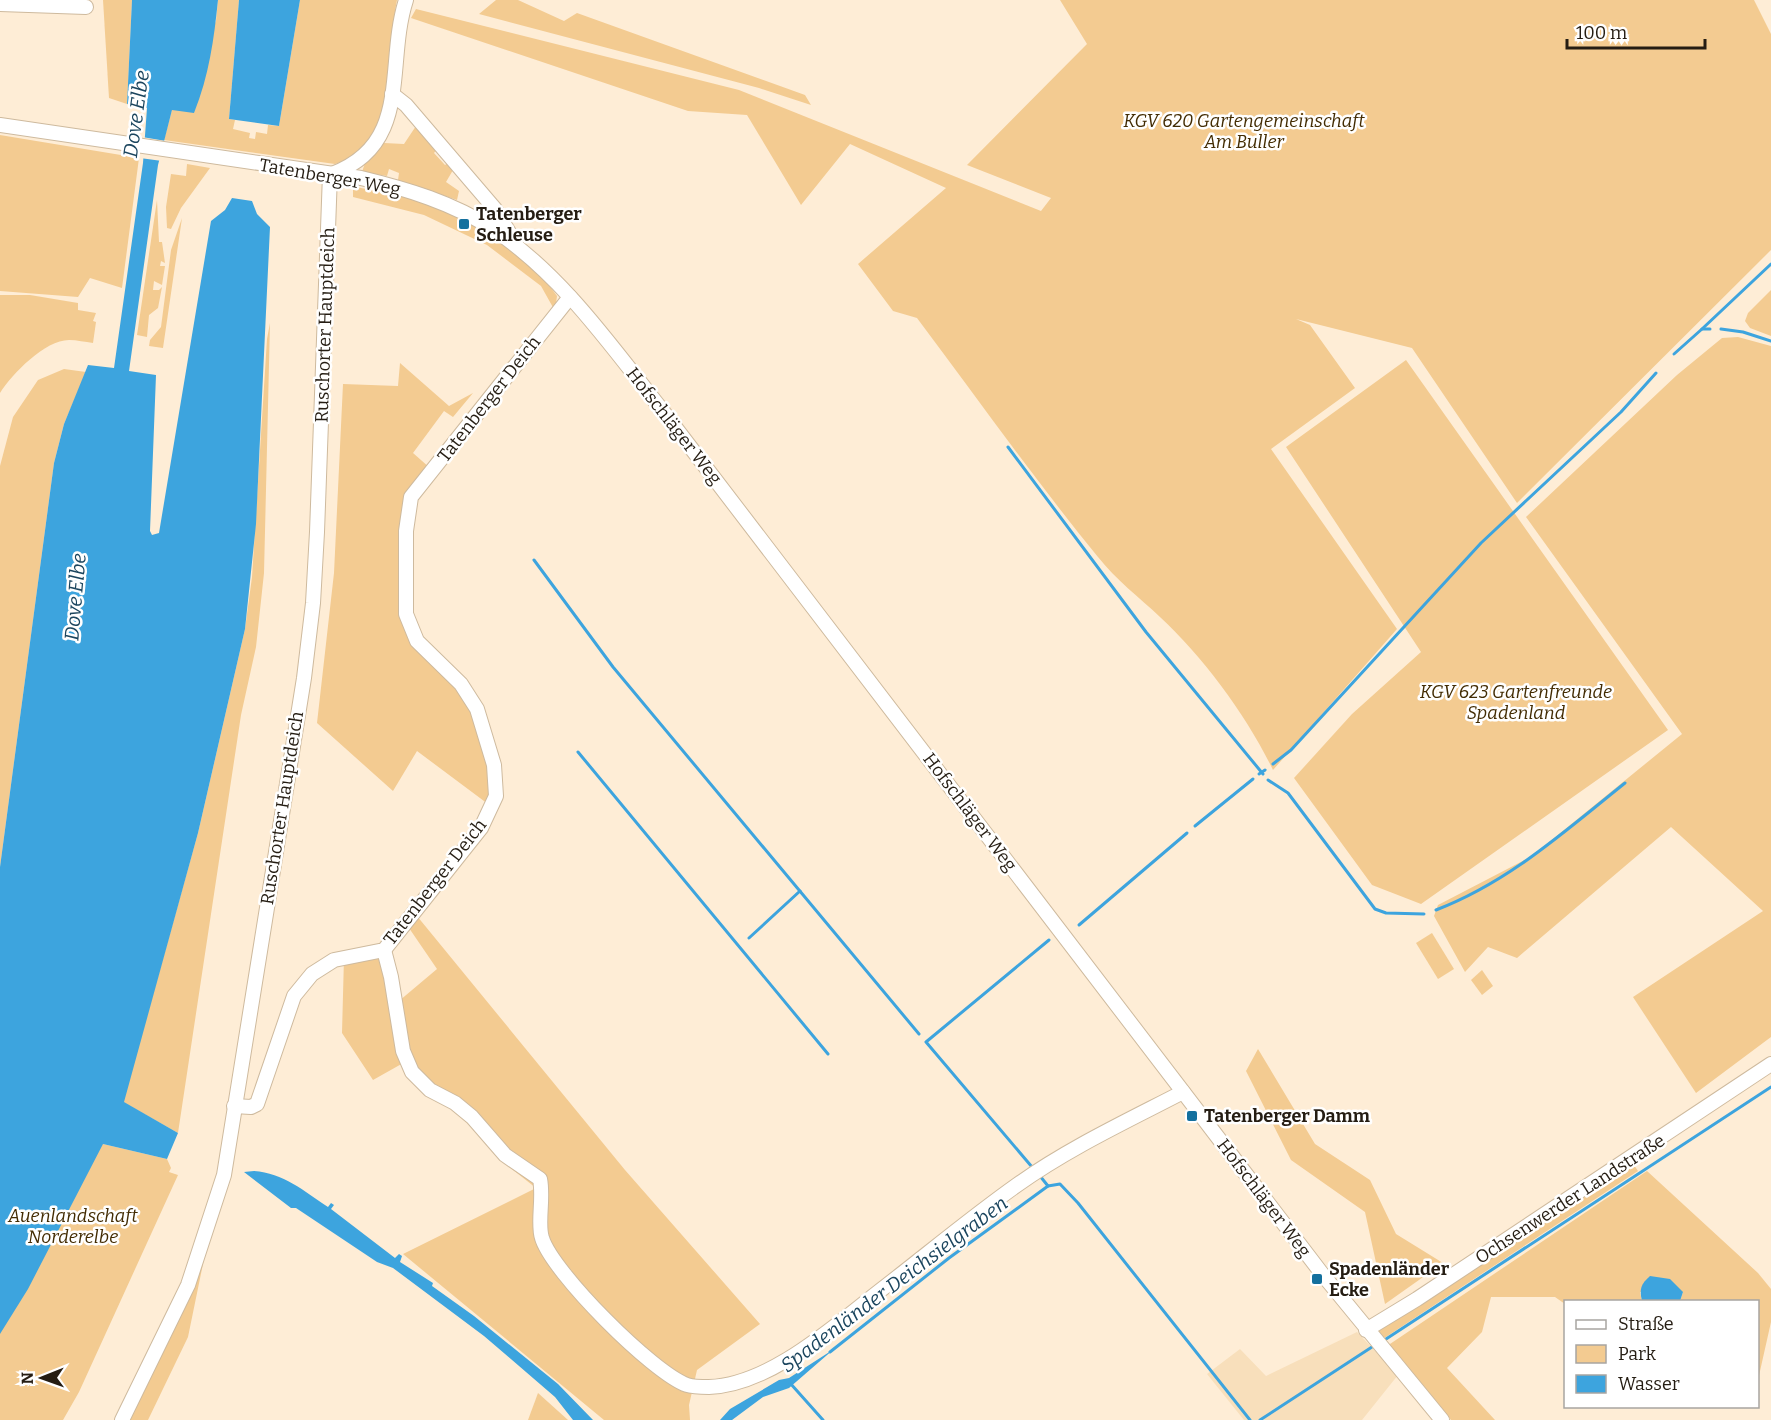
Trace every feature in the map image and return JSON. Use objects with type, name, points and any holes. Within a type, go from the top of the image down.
[{"type":"street","points":[[330,174],[352,166],[375,147],[386,123],[406,0]]},
{"type":"street","points":[[0,4],[86,8]]},
{"type":"street","points":[[392,94],[406,105],[495,209],[518,248]]},
{"type":"street","name":"Tatenberger Weg","points":[[0,125],[330,174],[398,187],[431,198],[493,229],[518,248],[570,297]]},
{"type":"street","name":"Ruschorter Hauptdeich","points":[[122,1420],[188,1285],[224,1175],[304,678],[313,603],[330,174]]},
{"type":"street","name":"Tatenberger Deich","points":[[234,1106],[251,1107],[257,1104],[294,996],[312,974],[334,960],[384,950],[480,828],[496,796],[494,765],[477,709],[461,684],[417,641],[406,614],[406,531],[411,497],[570,297]]},
{"type":"street","name":"Hofschläger Weg","points":[[570,297],[662,410],[1374,1339],[1442,1420]]},
{"type":"street","points":[[384,950],[391,977],[402,1051],[412,1072],[430,1090],[455,1103],[472,1117],[505,1155],[540,1179],[543,1194],[541,1238],[562,1270],[602,1318],[660,1368],[687,1385],[710,1387],[753,1377],[802,1350],[1016,1185],[1054,1160],[1183,1092]]},
{"type":"street","name":"Ochsenwerder Landstraße","points":[[1374,1339],[1427,1293],[1771,1064]]},
{"type":"shaded area","points":[[1357,1332],[1398,1375],[1362,1420],[1244,1420],[1207,1374],[1240,1349],[1266,1376]]},
{"type":"green space","points":[[103,0],[132,0],[127,104],[109,98]]},
{"type":"green space","points":[[218,0],[239,0],[229,119],[235,120],[233,129],[250,133],[249,138],[255,139],[256,132],[267,134],[268,125],[279,126],[300,0],[397,0],[387,94],[381,117],[371,137],[356,153],[335,164],[164,140],[172,110],[216,21]]},
{"type":"green space","points":[[496,0],[518,0],[564,21],[577,13],[805,95],[811,105],[759,88],[479,14]]},
{"type":"green space","name":"KGV 620 Gartengemeinschaft Am Buller","points":[[1060,0],[1754,0],[1771,34],[1771,250],[1517,503],[1412,348],[1296,319],[1310,325],[1355,388],[1271,449],[1397,629],[1273,770],[1251,729],[1208,669],[1176,633],[1105,565],[1029,469],[917,318],[893,311],[858,264],[946,188],[850,144],[801,205],[747,115],[688,111],[411,18],[416,9],[739,90],[1041,211],[1051,198],[967,165],[1087,44]]},
{"type":"green space","points":[[416,126],[437,149],[434,153],[445,165],[448,163],[453,170],[446,182],[459,191],[457,200],[398,180],[399,173],[389,169],[387,176],[362,172],[365,163],[384,143],[404,144]]},
{"type":"green space","points":[[0,135],[139,158],[122,288],[90,278],[78,297],[0,291]]},
{"type":"green space","points":[[187,164],[210,168],[181,208],[171,229],[167,228],[166,207],[171,174],[186,176]]},
{"type":"green space","points":[[353,186],[426,203],[480,229],[515,254],[545,281],[557,296],[555,311],[541,286],[487,245],[424,215],[353,197]]},
{"type":"green space","points":[[157,200],[159,242],[162,242],[165,263],[161,261],[160,266],[165,266],[162,285],[154,281],[153,290],[159,290],[162,287],[158,308],[149,315],[147,337],[137,335]]},
{"type":"green space","points":[[182,218],[163,348],[149,346],[150,340],[161,327],[171,250]]},
{"type":"green space","points":[[1771,290],[1771,336],[1750,328],[1745,321],[1748,313]]},
{"type":"green space","points":[[0,295],[30,295],[78,303],[78,310],[96,313],[93,321],[96,322],[93,343],[69,340],[50,346],[30,359],[0,393]]},
{"type":"green space","points":[[270,323],[264,573],[256,647],[241,715],[178,1133],[123,1102],[198,833],[245,629],[252,577],[267,339]]},
{"type":"green space","points":[[1738,337],[1771,346],[1771,1037],[1696,1093],[1633,997],[1763,911],[1671,827],[1517,958],[1488,947],[1465,972],[1434,916],[1438,905],[1532,856],[1682,734],[1526,517],[1677,375],[1722,338]]},
{"type":"green space","name":"KGV 623 Gartenfreunde Spadenland","points":[[1406,360],[1668,730],[1421,904],[1372,885],[1294,778],[1352,714],[1421,652],[1286,447]]},
{"type":"green space","points":[[400,363],[449,406],[473,393],[453,417],[444,411],[413,453],[430,468],[410,495],[401,612],[473,712],[490,765],[492,798],[488,804],[417,751],[393,791],[317,723],[334,573],[343,384],[398,386]]},
{"type":"green space","points":[[64,369],[86,372],[64,424],[54,463],[0,867],[0,466],[13,417],[38,380]]},
{"type":"green space","points":[[417,916],[625,1170],[760,1324],[697,1370],[689,1405],[690,1420],[604,1420],[403,1254],[536,1188],[503,1162],[479,1133],[411,1075],[405,1062],[373,1080],[342,1033],[344,957],[381,944],[399,1001],[437,969],[409,928]]},
{"type":"green space","points":[[1432,933],[1454,969],[1438,979],[1416,943]]},
{"type":"green space","points":[[1482,970],[1493,986],[1482,995],[1471,980]]},
{"type":"green space","points":[[1258,1049],[1315,1144],[1370,1180],[1396,1234],[1443,1263],[1385,1304],[1365,1212],[1291,1160],[1246,1071]]},
{"type":"green space","name":"Auenlandschaft Norderelbe","points":[[0,1136],[103,1144],[167,1159],[171,1168],[169,1172],[178,1175],[79,1392],[63,1420],[0,1420]]},
{"type":"green space","points":[[1634,1165],[1638,1171],[1386,1337],[1381,1338],[1377,1332]]},
{"type":"green space","points":[[1647,1171],[1758,1273],[1771,1289],[1771,1322],[1759,1376],[1759,1300],[1680,1300],[1683,1292],[1640,1292],[1642,1300],[1564,1300],[1564,1303],[1555,1297],[1491,1297],[1482,1332],[1447,1368],[1495,1420],[1451,1420],[1387,1346]]},
{"type":"green space","points":[[204,1259],[188,1337],[148,1420],[128,1420],[156,1367]]},
{"type":"green space","points":[[538,1393],[568,1420],[528,1420]]},
{"type":"water","name":"Dove Elbe","points":[[132,0],[218,0],[210,57],[204,85],[194,113],[172,110],[158,165],[129,371],[156,375],[150,531],[152,535],[159,533],[211,221],[225,210],[232,198],[252,201],[257,214],[270,227],[256,524],[245,629],[198,833],[124,1102],[178,1133],[167,1159],[103,1144],[28,1289],[0,1334],[0,867],[54,463],[64,424],[88,365],[114,368],[143,163],[147,108],[127,104]]},
{"type":"water","points":[[239,0],[300,0],[279,126],[229,119]]},
{"type":"water","points":[[244,1172],[265,1172],[284,1179],[328,1207],[331,1203],[334,1205],[331,1209],[395,1258],[399,1254],[402,1256],[400,1262],[433,1283],[432,1286],[474,1316],[558,1384],[593,1420],[573,1420],[555,1397],[484,1336],[393,1268],[377,1262],[296,1208],[291,1208]]},
{"type":"water","points":[[1650,1276],[1670,1279],[1683,1292],[1680,1300],[1642,1300],[1642,1287]]},
{"type":"water","points":[[834,1349],[789,1388],[763,1397],[732,1420],[720,1420],[730,1409],[779,1380],[789,1378]]},
{"type":"pier","points":[[142,137],[166,141],[162,161],[140,158]]},
{"type":"waterway","points":[[1702,329],[1771,264]]},
{"type":"waterway","points":[[1674,354],[1702,329],[1710,329]]},
{"type":"waterway","points":[[1721,329],[1743,332],[1771,341]]},
{"type":"waterway","points":[[1273,764],[1291,750],[1481,543],[1621,412],[1656,373]]},
{"type":"waterway","points":[[1008,447],[1146,632],[1263,774]]},
{"type":"waterway","points":[[534,560],[613,667],[919,1034]]},
{"type":"waterway","points":[[578,752],[828,1054]]},
{"type":"waterway","points":[[1259,774],[1265,770]]},
{"type":"waterway","points":[[1195,826],[1253,779]]},
{"type":"waterway","points":[[1268,780],[1288,793],[1375,909],[1386,913],[1424,914]]},
{"type":"waterway","points":[[1436,910],[1488,885],[1512,870],[1558,837],[1625,783]]},
{"type":"waterway","points":[[1079,925],[1187,833]]},
{"type":"waterway","points":[[749,938],[800,891]]},
{"type":"waterway","points":[[1032,1167],[926,1042],[1049,940]]},
{"type":"waterway","points":[[1383,1341],[1771,1087]]},
{"type":"waterway","points":[[1040,1176],[1048,1186],[1060,1184],[1078,1203],[1250,1420]]},
{"type":"waterway","name":"Spadenländer Deichsielgraben","points":[[830,1352],[949,1258],[1048,1186]]},
{"type":"waterway","points":[[1260,1420],[1375,1345]]},
{"type":"waterway","points":[[790,1383],[823,1420]]},
{"type":"place","name":"Tatenberger Schleuse","points":[[464,224]]},
{"type":"place","name":"Tatenberger Damm","points":[[1192,1116]]},
{"type":"place","name":"Spadenländer Ecke","points":[[1317,1279]]}]
